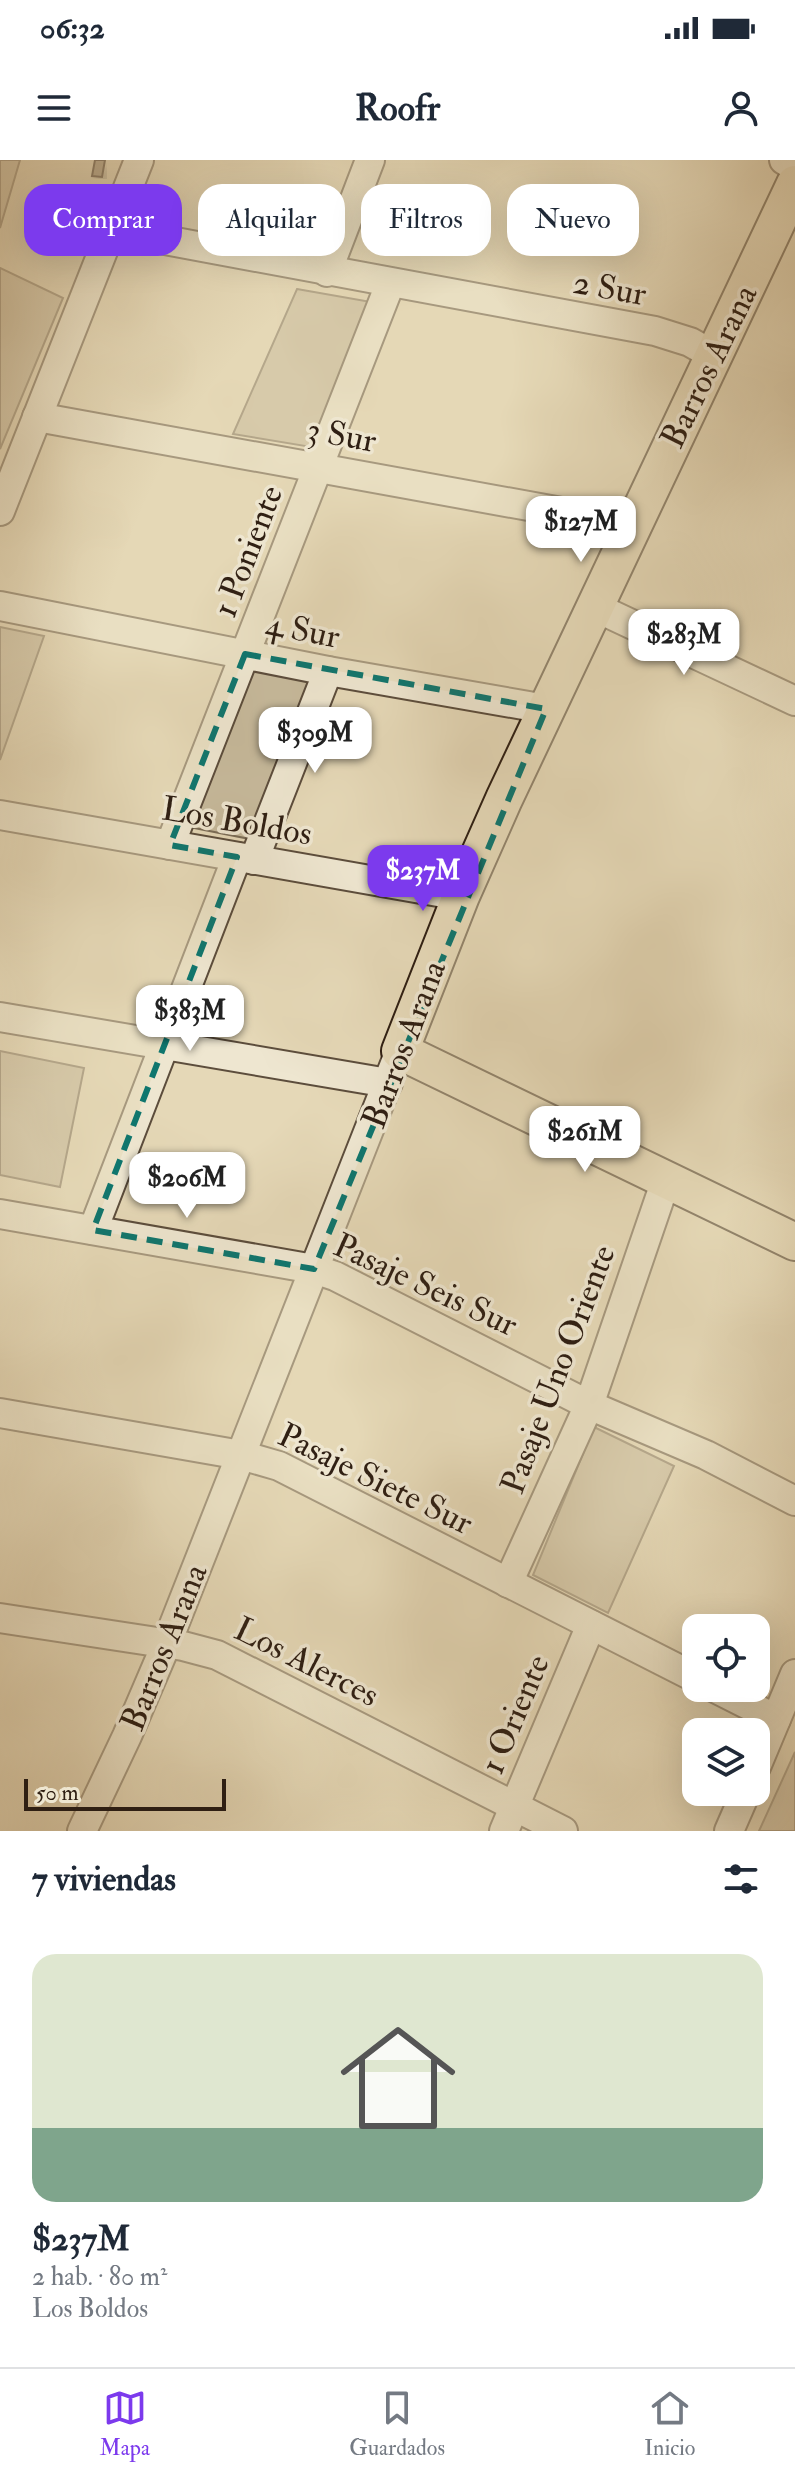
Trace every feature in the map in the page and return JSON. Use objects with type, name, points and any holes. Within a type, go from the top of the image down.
[{"type":"main road","name":"Barros Arana","points":[[394,1067],[461,896],[546,709],[795,184]]},
{"type":"main road","points":[[394,1067],[666,1180],[795,1242]]},
{"type":"street","points":[[129,184],[139,160]]},
{"type":"street","points":[[327,272],[370,160]]},
{"type":"street","points":[[784,160],[795,167]]},
{"type":"street","name":"2 Sur","points":[[182,244],[671,335],[713,355]]},
{"type":"street","points":[[0,511],[101,256]]},
{"type":"street","name":"1 Poniente","points":[[170,845],[390,284]]},
{"type":"street","name":"3 Sur","points":[[37,417],[633,525]]},
{"type":"street","name":"4 Sur","points":[[0,606],[328,671],[546,709]]},
{"type":"street","points":[[595,607],[795,701]]},
{"type":"street","points":[[93,1230],[165,1047],[328,671]]},
{"type":"street","name":"Los Boldos","points":[[0,815],[461,896]]},
{"type":"street","points":[[0,1017],[165,1047],[394,1067]]},
{"type":"street","name":"Barros Arana","points":[[90,1828],[166,1645],[394,1067]]},
{"type":"street","name":"Pasaje Uno Oriente","points":[[508,1583],[589,1405],[666,1180]]},
{"type":"street","name":"Pasaje Seis Sur","points":[[1,1218],[93,1230],[314,1269],[356,1285],[589,1405],[706,1455],[795,1501]]},
{"type":"street","name":"Pasaje Siete Sur","points":[[2,1420],[241,1455],[279,1466],[682,1671]]},
{"type":"street","name":"Los Alerces","points":[[0,1618],[199,1649],[217,1655],[509,1819],[563,1831]]},
{"type":"street","name":"1 Oriente","points":[[509,1819],[591,1625]]},
{"type":"street","points":[[770,1733],[795,1674]]},
{"type":"street","points":[[743,1702],[776,1719]]},
{"type":"street","points":[[729,1831],[740,1806]]},
{"type":"highlighted area","points":[[245,654],[546,709],[314,1269],[93,1230],[237,857],[170,845]]},
{"type":"shaded area","points":[[0,160],[20,160],[0,228]]},
{"type":"shaded area","points":[[0,268],[63,298],[0,449]]},
{"type":"shaded area","points":[[297,289],[371,302],[311,447],[233,434]]},
{"type":"shaded area","points":[[0,627],[44,636],[0,760]]},
{"type":"shaded area","points":[[253,670],[316,682],[250,839],[189,827]]},
{"type":"shaded area","points":[[0,1051],[84,1068],[60,1187],[0,1175]]},
{"type":"shaded area","points":[[594,1427],[674,1466],[608,1613],[533,1575]]},
{"type":"shaded area","points":[[795,1752],[795,1831],[759,1831]]},
{"type":"building","points":[[95,160],[105,160],[102,177],[92,176]]}]
